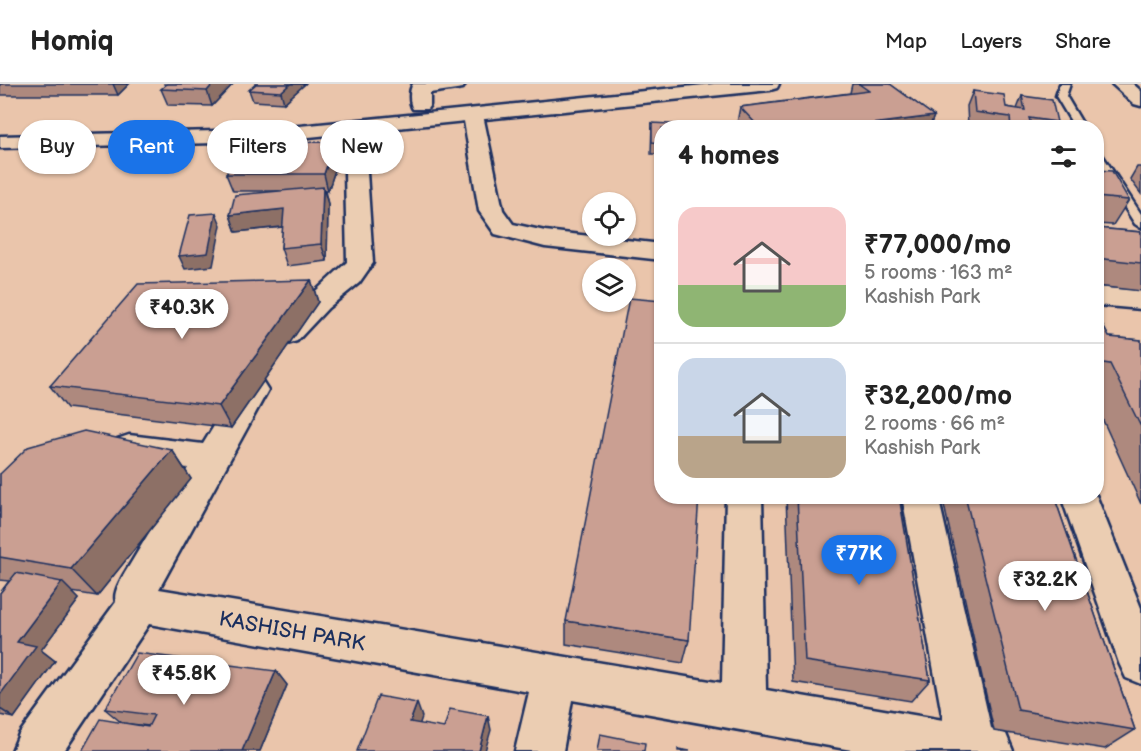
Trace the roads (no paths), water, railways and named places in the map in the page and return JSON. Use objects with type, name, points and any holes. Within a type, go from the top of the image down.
[{"type":"street","points":[[0,125],[267,120],[456,84]]},
{"type":"street","points":[[420,92],[642,84]]},
{"type":"street","points":[[404,122],[770,84]]},
{"type":"street","points":[[1121,84],[1141,100]]},
{"type":"street","points":[[473,115],[491,211],[504,229],[545,239],[654,251]]},
{"type":"street","points":[[0,142],[260,136],[320,130]]},
{"type":"street","points":[[36,751],[139,604],[135,598],[137,589],[282,339],[302,300],[349,277],[360,263],[356,174]]},
{"type":"street","points":[[1104,297],[1141,300]]},
{"type":"street","points":[[99,444],[213,458]]},
{"type":"street","points":[[744,504],[744,709]]},
{"type":"street","points":[[922,504],[980,750]]},
{"type":"street","points":[[1082,504],[1141,663]]},
{"type":"street","name":"KASHISH PARK","points":[[139,604],[980,750]]},
{"type":"street","points":[[539,751],[555,676]]},
{"type":"lane","points":[[1065,84],[1061,96],[1075,120]]},
{"type":"lane","points":[[1104,170],[1136,237]]}]
